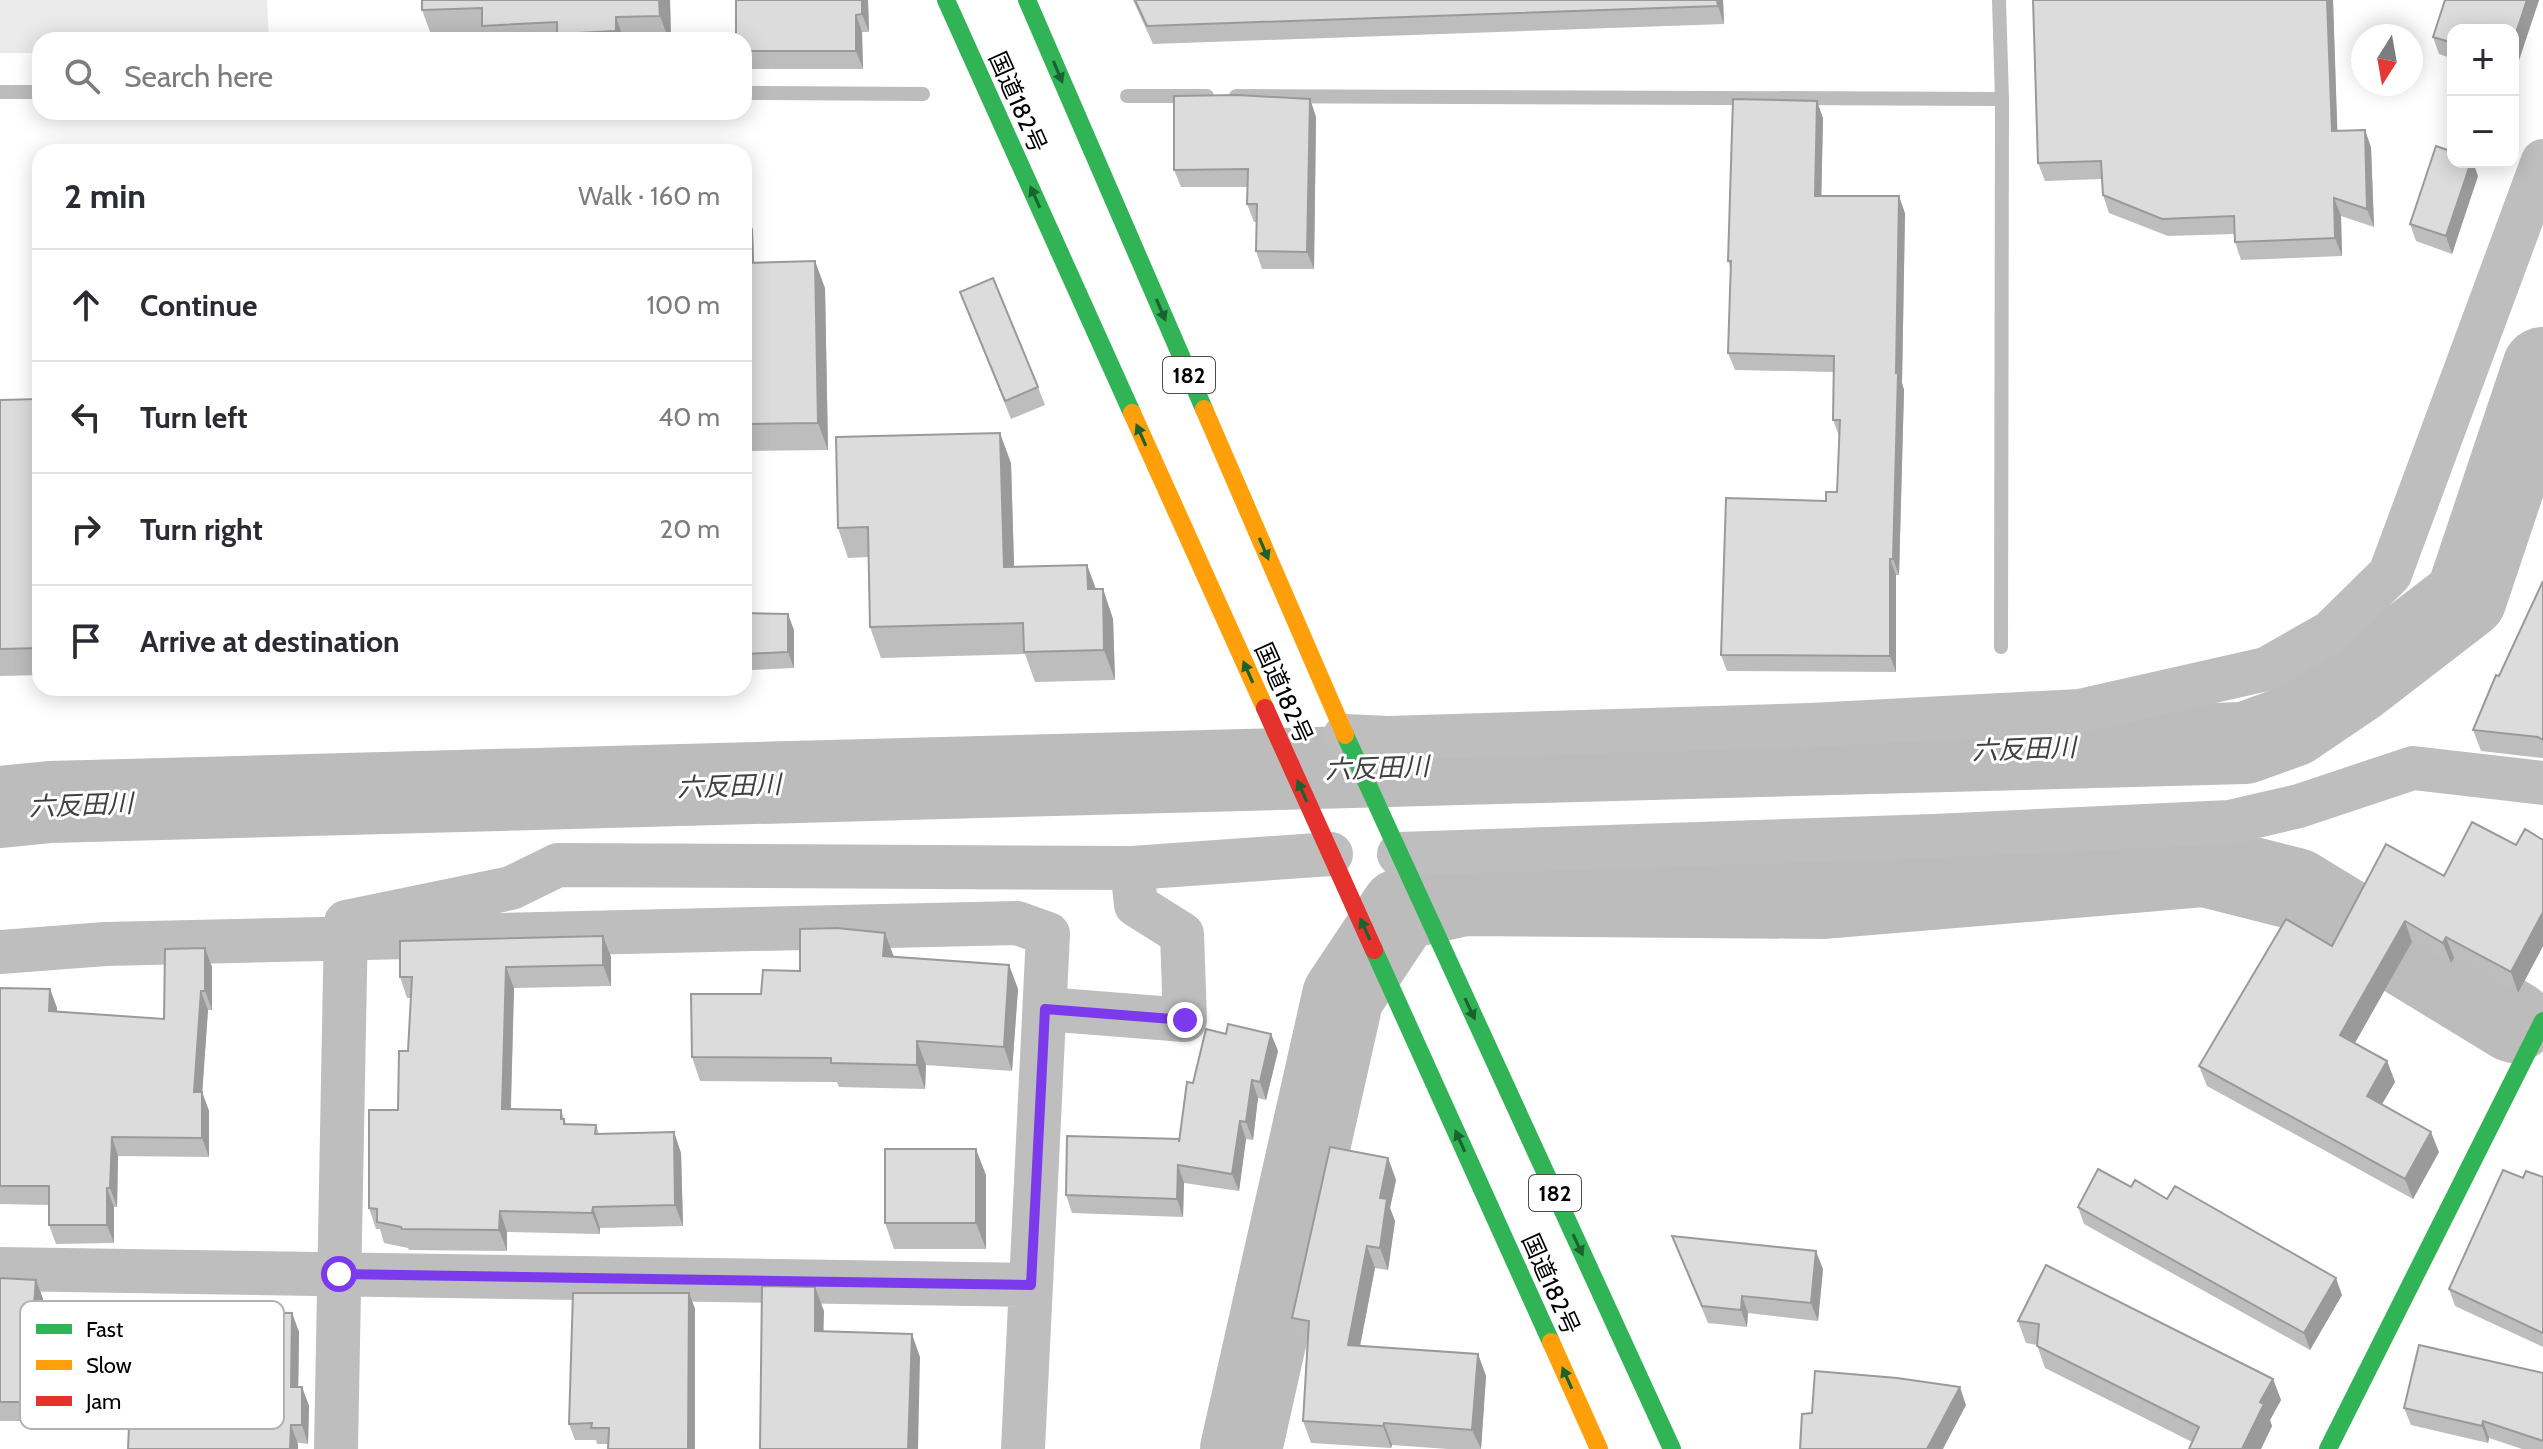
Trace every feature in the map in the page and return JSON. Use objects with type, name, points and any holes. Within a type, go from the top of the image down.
[{"type":"main road","name":"国道182号","points":[[946,0],[1599,1449]]},
{"type":"main road","name":"国道182号","points":[[1027,0],[1348,743],[1672,1449]]},
{"type":"main road","points":[[2328,1449],[2543,1021]]},
{"type":"street","points":[[1348,743],[1388,738],[1795,726],[2080,711],[2266,669],[2331,632],[2390,574],[2543,161]]},
{"type":"street","points":[[1399,853],[1934,836],[2230,822],[2299,806],[2413,768],[2543,783]]},
{"type":"street","points":[[336,1449],[346,922],[511,888],[558,865],[1132,868],[1331,854]]},
{"type":"street","points":[[1045,1009],[1185,1020],[1182,934],[1136,905],[1132,868]]},
{"type":"street","points":[[0,952],[105,944],[1017,923],[1048,934],[1023,1449]]},
{"type":"street","points":[[0,1269],[1031,1285]]},
{"type":"shaded area","points":[[0,0],[267,0],[269,32],[32,32],[32,53],[0,53]]},
{"type":"building","points":[[422,0],[659,0],[660,16],[616,17],[616,31],[557,32],[557,22],[482,26],[482,8],[422,10]]},
{"type":"building","points":[[736,0],[862,0],[862,14],[856,15],[856,51],[752,51],[752,32],[736,32]]},
{"type":"building","points":[[1135,0],[1717,0],[1718,6],[1147,26]]},
{"type":"building","points":[[2033,0],[2327,0],[2332,131],[2365,130],[2367,209],[2334,198],[2335,238],[2235,242],[2234,216],[2162,219],[2103,195],[2101,161],[2038,163]]},
{"type":"building","points":[[2445,0],[2527,0],[2519,24],[2447,24],[2447,41],[2433,37]]},
{"type":"building","points":[[1174,96],[1310,99],[1307,252],[1256,251],[1257,204],[1247,204],[1248,169],[1174,170]]},
{"type":"building","points":[[1733,99],[1817,101],[1815,196],[1899,196],[1898,373],[1893,559],[1890,559],[1890,656],[1721,655],[1726,498],[1826,501],[1826,492],[1837,492],[1840,420],[1833,420],[1834,356],[1728,353]]},
{"type":"building","points":[[2436,146],[2447,150],[2447,168],[2469,168],[2446,236],[2410,224]]},
{"type":"building","points":[[815,261],[818,423],[752,424],[752,263]]},
{"type":"building","points":[[993,278],[1038,387],[1005,401],[960,292]]},
{"type":"building","points":[[32,399],[32,648],[0,649],[0,400]]},
{"type":"building","points":[[1000,433],[1004,567],[1087,565],[1088,589],[1103,589],[1104,650],[1024,652],[1023,623],[870,627],[868,527],[838,528],[836,437]]},
{"type":"building","points":[[2543,581],[2543,740],[2473,730],[2496,675],[2499,676]]},
{"type":"building","points":[[752,613],[788,614],[788,652],[752,654]]},
{"type":"building","points":[[2472,822],[2516,845],[2525,829],[2543,840],[2543,912],[2511,972],[2446,937],[2443,943],[2405,921],[2340,1035],[2387,1061],[2367,1096],[2431,1132],[2405,1179],[2199,1066],[2286,919],[2332,946],[2386,844],[2444,876]]},
{"type":"building","points":[[837,928],[885,933],[883,956],[1009,965],[1004,1047],[917,1041],[917,1065],[831,1063],[831,1058],[692,1057],[691,994],[761,994],[763,970],[800,971],[800,929]]},
{"type":"building","points":[[603,936],[603,965],[506,967],[502,1109],[561,1110],[564,1124],[596,1125],[595,1134],[674,1132],[675,1205],[593,1207],[592,1213],[500,1211],[499,1230],[402,1229],[377,1222],[377,1209],[369,1208],[369,1110],[398,1110],[399,1051],[408,1051],[412,977],[400,977],[400,941]]},
{"type":"building","points":[[205,948],[205,991],[201,991],[194,1092],[202,1092],[202,1138],[112,1137],[107,1225],[49,1225],[49,1186],[0,1186],[0,988],[50,989],[49,1011],[164,1019],[165,949]]},
{"type":"building","points":[[1228,1024],[1271,1034],[1260,1082],[1252,1080],[1246,1122],[1240,1121],[1232,1174],[1178,1165],[1177,1199],[1066,1195],[1067,1136],[1179,1139],[1179,1142],[1187,1082],[1193,1083],[1206,1029],[1226,1034]]},
{"type":"building","points":[[1330,1147],[1388,1158],[1380,1198],[1387,1199],[1380,1248],[1367,1246],[1348,1345],[1478,1354],[1472,1430],[1303,1421],[1309,1321],[1292,1318]]},
{"type":"building","points":[[885,1149],[976,1149],[976,1223],[885,1223]]},
{"type":"building","points":[[2098,1169],[2131,1187],[2135,1180],[2167,1199],[2175,1186],[2336,1278],[2304,1333],[2078,1207]]},
{"type":"building","points":[[2503,1170],[2523,1178],[2526,1171],[2543,1177],[2543,1333],[2449,1289]]},
{"type":"building","points":[[1672,1236],[1816,1251],[1811,1303],[1742,1296],[1741,1310],[1702,1306]]},
{"type":"building","points":[[2046,1265],[2273,1379],[2260,1402],[2264,1404],[2242,1449],[2189,1449],[2199,1427],[2037,1346],[2039,1324],[2018,1321]]},
{"type":"building","points":[[0,1278],[36,1280],[34,1301],[20,1301],[20,1402],[0,1402]]},
{"type":"building","points":[[762,1286],[815,1287],[815,1331],[912,1334],[908,1449],[760,1449]]},
{"type":"building","points":[[573,1293],[689,1293],[688,1449],[608,1449],[609,1428],[591,1428],[592,1423],[569,1424]]},
{"type":"building","points":[[284,1313],[292,1313],[291,1387],[302,1387],[302,1425],[291,1425],[290,1449],[128,1449],[129,1429],[284,1429]]},
{"type":"building","points":[[2419,1345],[2543,1373],[2543,1441],[2483,1421],[2482,1426],[2404,1408]]},
{"type":"building","points":[[1815,1371],[1960,1387],[1927,1449],[1800,1449],[1802,1414],[1812,1413]]},
{"type":"waterway","points":[[1236,96],[2002,99],[1999,0]]},
{"type":"waterway","points":[[0,92],[32,92]]},
{"type":"waterway","points":[[752,93],[923,94]]},
{"type":"waterway","points":[[1127,96],[1207,96]]},
{"type":"waterway","points":[[2001,647],[2002,99]]},
{"type":"waterway","name":"六反田川","points":[[0,807],[50,802],[2245,743],[2292,726],[2357,682],[2466,598],[2543,368]]},
{"type":"waterway","points":[[1999,859],[1999,884]]},
{"type":"waterway","name":"六反田川","points":[[1241,1449],[1343,996],[1401,909],[1464,895],[1824,898],[2205,866],[2296,889],[2514,1022]]},
{"type":"traffic: fast","points":[[946,0],[1132,413]]},
{"type":"traffic: fast","points":[[1027,0],[1204,409]]},
{"type":"traffic: fast","points":[[1345,735],[1672,1449]]},
{"type":"traffic: fast","points":[[1374,950],[1551,1342]]},
{"type":"traffic: fast","points":[[2328,1449],[2543,1021]]},
{"type":"traffic: slow","points":[[1204,409],[1345,735]]},
{"type":"traffic: slow","points":[[1132,413],[1265,708]]},
{"type":"traffic: slow","points":[[1551,1342],[1599,1449]]},
{"type":"traffic: jam","points":[[1265,708],[1374,950]]},
{"type":"route","points":[[339,1274],[1031,1285],[1045,1009],[1185,1020]]}]
